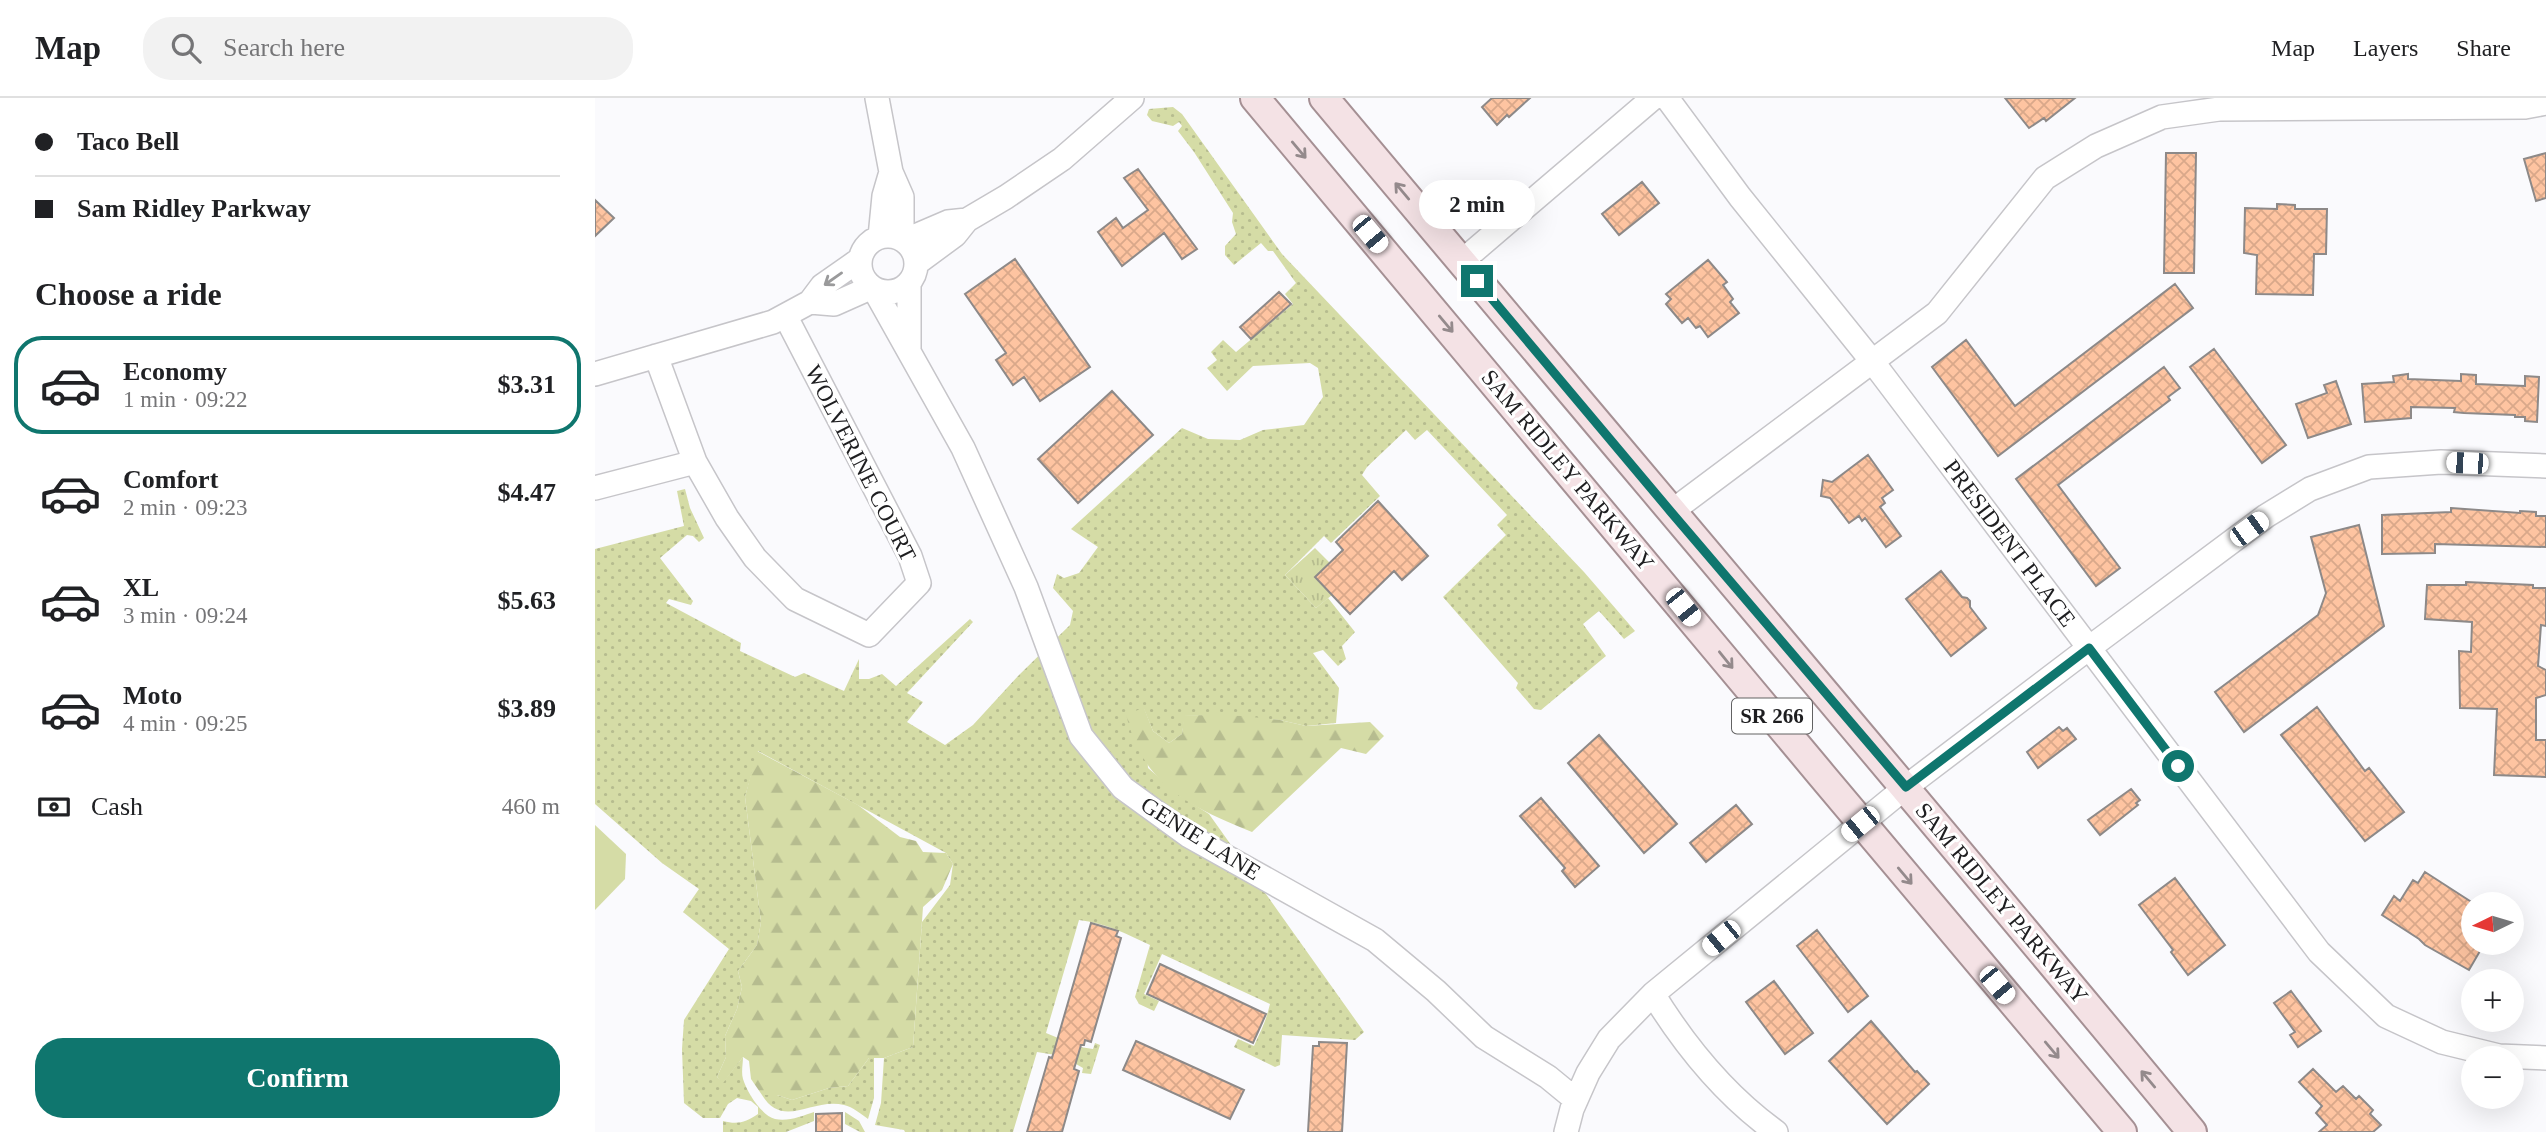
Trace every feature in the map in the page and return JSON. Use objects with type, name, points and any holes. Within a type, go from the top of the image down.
[{"type":"main road","name":"SAM RIDLEY PARKWAY","points":[[1255,98],[1683,607],[1860,824],[2122,1132]]},
{"type":"main road","name":"SAM RIDLEY PARKWAY","points":[[1324,98],[1906,787],[2192,1132]]},
{"type":"main road","points":[[2082,1085],[2113,1132]]},
{"type":"street","points":[[877,98],[891,172],[902,197],[896,238]]},
{"type":"street","points":[[810,302],[834,304],[873,289],[895,291],[955,235],[967,220],[1062,159],[1132,98]]},
{"type":"street","points":[[1461,262],[1653,98]]},
{"type":"street","name":"PRESIDENT PLACE","points":[[1667,98],[1740,197],[1872,361],[2319,952],[2386,1016],[2442,1042],[2499,1056],[2546,1058]]},
{"type":"street","points":[[1671,512],[1937,313],[2045,178],[2096,146],[2162,117],[2219,109],[2525,107],[2546,103]]},
{"type":"street","points":[[595,374],[786,317],[810,302],[822,286],[859,260],[863,251],[948,222],[967,220]]},
{"type":"street","points":[[896,238],[915,253],[913,273]]},
{"type":"street","points":[[859,260],[861,274],[873,289]]},
{"type":"street","name":"GENIE LANE","points":[[909,348],[913,273]]},
{"type":"street","name":"GENIE LANE","points":[[873,289],[909,348],[963,448],[1026,587],[1081,736],[1123,788],[1189,836],[1375,940],[1436,991],[1484,1037],[1548,1077],[1576,1100]]},
{"type":"street","name":"WOLVERINE COURT","points":[[656,356],[695,462],[727,518],[755,558],[795,599],[869,635],[919,583],[910,556],[786,317]]},
{"type":"street","points":[[595,488],[695,462]]},
{"type":"street","points":[[1566,1132],[1588,1073],[1609,1039],[1653,994],[1906,787],[2266,516],[2310,489],[2369,467],[2441,462],[2546,466]]},
{"type":"street","points":[[1653,994],[1672,1024],[1725,1088],[1776,1132]]},
{"type":"green space","points":[[1173,107],[1182,114],[1282,254],[1584,572],[1635,631],[1624,639],[1599,611],[1583,624],[1606,656],[1541,710],[1534,709],[1516,688],[1518,683],[1443,597],[1506,535],[1497,525],[1507,515],[1427,430],[1415,440],[1406,430],[1362,475],[1380,496],[1331,543],[1324,536],[1285,575],[1316,608],[1328,598],[1355,632],[1342,646],[1346,659],[1338,666],[1323,650],[1313,653],[1339,688],[1336,723],[1306,726],[1280,720],[1185,715],[1182,734],[1169,743],[1153,731],[1144,709],[1148,768],[1179,795],[1209,814],[1364,1032],[1355,1040],[1282,1035],[1280,1065],[1275,1067],[1234,1047],[1238,1039],[1254,1046],[1270,1004],[1162,954],[1144,994],[1159,1001],[1154,1011],[1139,1004],[1135,997],[1150,945],[1107,926],[1079,920],[1046,1033],[1080,1047],[1093,1049],[1095,1043],[1100,1045],[1091,1074],[1082,1073],[1083,1068],[1062,1056],[1037,1052],[1013,1132],[905,1132],[875,1125],[881,1103],[884,1058],[913,1047],[922,922],[950,885],[953,864],[946,853],[758,751],[745,797],[761,922],[757,945],[738,971],[742,987],[737,1009],[725,1036],[726,1057],[717,1077],[723,1082],[743,1057],[743,1079],[751,1096],[765,1113],[775,1119],[785,1120],[814,1112],[814,1121],[786,1132],[723,1132],[723,1121],[746,1121],[758,1114],[758,1107],[751,1101],[737,1098],[728,1104],[720,1118],[703,1118],[684,1103],[682,1049],[684,1020],[729,949],[683,912],[699,889],[662,863],[595,804],[595,549],[684,526],[677,491],[685,489],[690,508],[704,538],[699,542],[693,536],[687,535],[660,558],[693,601],[691,605],[669,599],[666,603],[741,643],[740,651],[795,677],[804,673],[844,691],[859,659],[859,679],[869,679],[882,674],[896,686],[970,619],[973,622],[907,693],[923,702],[907,722],[945,745],[973,725],[1070,625],[1073,611],[1053,588],[1057,574],[1064,578],[1079,573],[1098,547],[1071,529],[1182,428],[1208,439],[1240,440],[1263,430],[1304,425],[1323,397],[1318,368],[1310,363],[1253,366],[1227,391],[1207,368],[1217,360],[1211,352],[1223,340],[1236,352],[1293,304],[1285,294],[1296,283],[1273,251],[1268,251],[1261,243],[1234,265],[1225,255],[1225,246],[1236,234],[1232,222],[1233,213],[1178,131],[1182,126],[1179,122],[1173,126],[1152,121],[1147,115],[1149,109]]},
{"type":"green space","points":[[1315,548],[1330,563],[1316,578],[1332,595],[1316,608],[1285,575]]},
{"type":"green space","points":[[1144,708],[1153,731],[1169,743],[1182,734],[1184,715],[1243,716],[1306,726],[1370,722],[1384,736],[1366,754],[1341,748],[1252,832],[1189,802],[1157,776],[1134,739],[1126,714]]},
{"type":"green space","points":[[757,751],[858,805],[900,837],[916,841],[923,852],[946,853],[953,864],[942,890],[923,907],[913,1047],[884,1058],[869,1058],[848,1086],[829,1088],[792,1100],[777,1095],[762,1095],[751,1079],[749,1061],[743,1057],[723,1083],[717,1077],[726,1057],[725,1036],[737,1009],[742,987],[738,971],[757,945],[761,922],[745,797]]},
{"type":"green space","points":[[595,825],[626,854],[625,879],[595,910]]},
{"type":"green space","points":[[869,1058],[874,1058],[874,1098],[868,1119],[844,1105],[779,1110],[770,1105],[762,1095],[777,1095],[792,1100],[829,1088],[848,1086]]},
{"type":"green space","points":[[845,1112],[859,1121],[865,1132],[845,1124]]},
{"type":"building","points":[[1492,98],[1530,98],[1497,125],[1482,107]]},
{"type":"building","points":[[2005,98],[2075,98],[2046,121],[2044,118],[2029,128]]},
{"type":"building","points":[[2166,153],[2196,153],[2194,273],[2164,273]]},
{"type":"building","points":[[2546,153],[2546,198],[2536,201],[2524,159]]},
{"type":"building","points":[[1138,169],[1197,249],[1182,259],[1164,233],[1122,266],[1098,232],[1116,218],[1123,228],[1148,210],[1124,178]]},
{"type":"building","points":[[1642,182],[1659,203],[1619,235],[1602,214]]},
{"type":"building","points":[[595,200],[614,218],[595,236]]},
{"type":"building","points":[[2277,204],[2295,205],[2295,209],[2327,209],[2326,254],[2314,254],[2313,295],[2256,294],[2257,255],[2244,253],[2245,208],[2277,209]]},
{"type":"building","points":[[1015,259],[1090,367],[1040,401],[1024,377],[1013,385],[996,360],[1006,353],[965,294]]},
{"type":"building","points":[[1708,260],[1727,282],[1723,285],[1733,299],[1730,302],[1739,313],[1708,337],[1700,326],[1696,328],[1688,318],[1682,323],[1666,304],[1671,299],[1666,294]]},
{"type":"building","points":[[2175,284],[2193,308],[1998,456],[1932,367],[1966,340],[2015,406]]},
{"type":"building","points":[[1279,292],[1291,304],[1251,339],[1240,327]]},
{"type":"building","points":[[2214,349],[2286,445],[2262,463],[2190,367]]},
{"type":"building","points":[[2164,367],[2180,388],[2168,397],[2170,400],[2058,485],[2120,568],[2096,586],[2016,479]]},
{"type":"building","points":[[2408,374],[2408,379],[2461,381],[2461,374],[2476,375],[2476,384],[2525,386],[2525,376],[2539,377],[2537,422],[2525,421],[2525,417],[2515,415],[2454,412],[2455,408],[2411,407],[2411,418],[2365,422],[2362,384],[2394,382],[2393,376]]},
{"type":"building","points":[[2336,381],[2351,424],[2308,438],[2296,404],[2327,393],[2324,385]]},
{"type":"building","points":[[1112,391],[1153,435],[1078,503],[1038,459]]},
{"type":"building","points":[[1868,455],[1893,490],[1882,498],[1885,503],[1880,507],[1901,536],[1886,547],[1865,518],[1862,521],[1859,516],[1849,523],[1830,498],[1821,496],[1823,480],[1832,482]]},
{"type":"building","points":[[1378,501],[1428,556],[1402,580],[1394,571],[1350,614],[1315,577],[1343,550],[1336,542]]},
{"type":"building","points":[[2451,508],[2536,512],[2536,516],[2546,516],[2546,547],[2435,544],[2435,553],[2382,554],[2382,515],[2451,512]]},
{"type":"building","points":[[2359,525],[2384,626],[2244,732],[2215,692],[2318,615],[2326,593],[2311,537]]},
{"type":"building","points":[[1941,571],[1962,597],[1970,601],[1970,607],[1986,628],[1951,656],[1906,599]]},
{"type":"building","points":[[2466,582],[2546,588],[2546,626],[2541,625],[2538,666],[2546,670],[2546,695],[2536,698],[2536,740],[2546,740],[2546,777],[2494,775],[2497,709],[2460,708],[2459,651],[2471,652],[2472,622],[2425,619],[2427,585],[2466,585]]},
{"type":"building","points":[[2317,707],[2365,771],[2369,768],[2404,812],[2365,841],[2281,735]]},
{"type":"building","points":[[2059,727],[2063,731],[2067,728],[2076,739],[2038,768],[2027,752]]},
{"type":"building","points":[[1599,735],[1677,824],[1644,853],[1568,763]]},
{"type":"building","points":[[2131,789],[2140,800],[2136,803],[2138,805],[2100,835],[2088,820]]},
{"type":"building","points":[[1541,798],[1599,866],[1575,887],[1562,871],[1565,868],[1520,816]]},
{"type":"building","points":[[1736,805],[1752,824],[1706,862],[1690,843]]},
{"type":"building","points":[[2425,872],[2461,895],[2461,956],[2477,956],[2470,969],[2425,945],[2382,915],[2394,896],[2400,901],[2413,880],[2418,883]]},
{"type":"building","points":[[2175,878],[2225,945],[2188,975],[2139,905]]},
{"type":"building","points":[[1091,923],[1118,931],[1116,936],[1121,938],[1091,1042],[1085,1040],[1084,1045],[1081,1045],[1074,1069],[1079,1071],[1062,1132],[1027,1132],[1049,1057],[1052,1058]]},
{"type":"building","points":[[1817,930],[1868,996],[1848,1012],[1797,946]]},
{"type":"building","points":[[1160,964],[1266,1014],[1253,1043],[1147,994]]},
{"type":"building","points":[[1774,981],[1813,1033],[1785,1054],[1746,1002]]},
{"type":"building","points":[[2291,991],[2321,1031],[2298,1047],[2290,1035],[2295,1032],[2274,1003]]},
{"type":"building","points":[[1871,1021],[1915,1072],[1929,1084],[1887,1124],[1829,1061]]},
{"type":"building","points":[[1136,1041],[1244,1090],[1230,1119],[1123,1070]]},
{"type":"building","points":[[1319,1042],[1347,1043],[1342,1132],[1308,1132],[1313,1046],[1319,1046]]},
{"type":"building","points":[[2313,1069],[2336,1092],[2343,1086],[2356,1099],[2359,1096],[2373,1110],[2370,1114],[2381,1125],[2373,1132],[2319,1132],[2327,1125],[2316,1113],[2322,1106],[2299,1082]]},
{"type":"building","points":[[842,1113],[842,1132],[816,1132],[816,1114]]},
{"type":"route","points":[[1477,281],[1906,787],[2089,648],[2178,766]]}]
